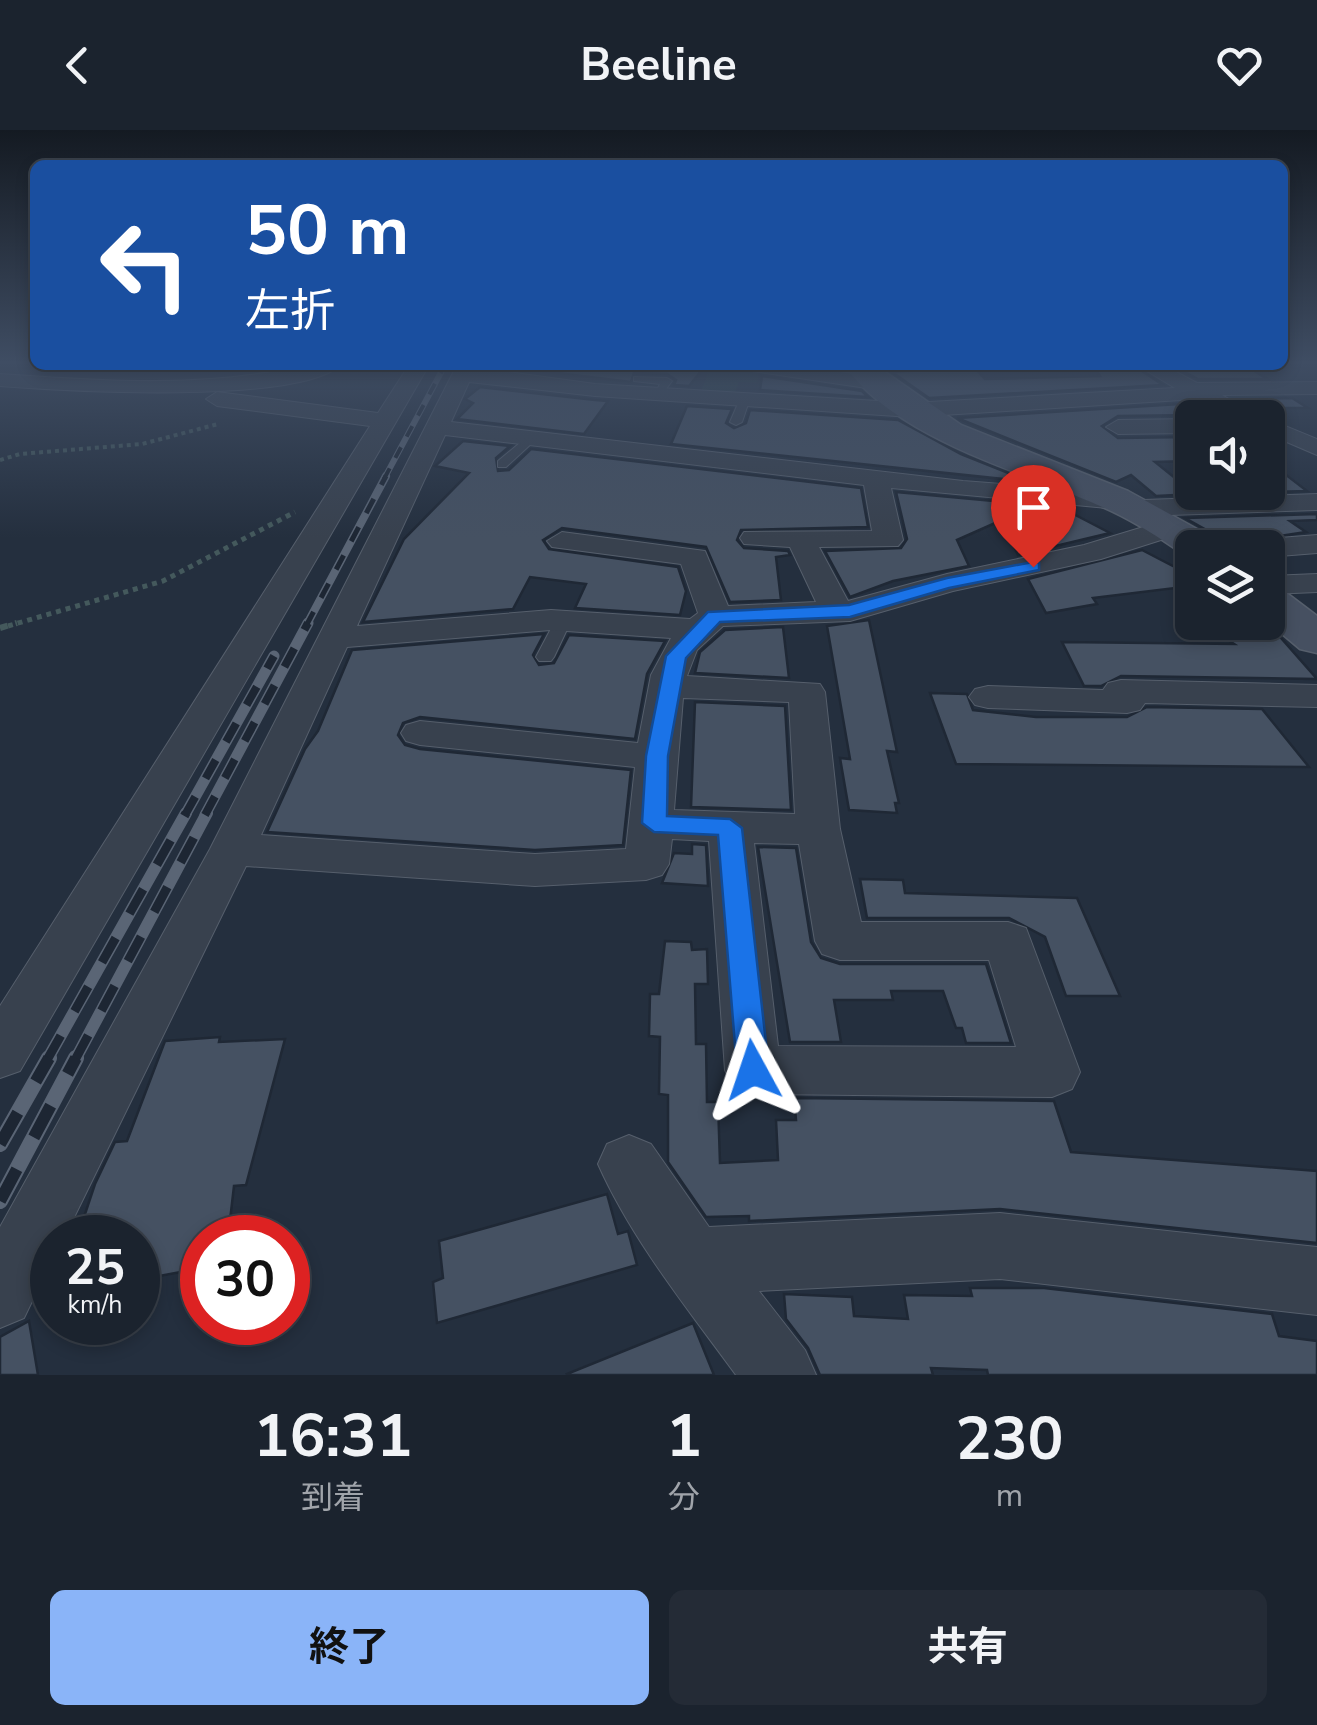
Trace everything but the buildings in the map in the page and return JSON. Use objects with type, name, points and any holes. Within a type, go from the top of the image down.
[{"type":"main road","points":[[934,422],[984,448],[1136,505],[1177,530]]},
{"type":"main road","points":[[1285,614],[1317,639]]},
{"type":"street","points":[[0,1054],[385,422]]},
{"type":"street","points":[[0,1294],[232,849],[439,422]]},
{"type":"street","points":[[1118,427],[1175,426]]},
{"type":"street","points":[[437,427],[527,441],[1136,505],[1317,502]]},
{"type":"street","points":[[1285,434],[1317,448]]},
{"type":"street","points":[[754,538],[888,540],[876,478]]},
{"type":"street","points":[[337,638],[563,621],[706,623],[838,612],[1090,552],[1173,527]]},
{"type":"street","points":[[800,538],[838,612]]},
{"type":"street","points":[[562,541],[694,557],[706,623]]},
{"type":"street","points":[[1285,547],[1317,544]]},
{"type":"street","points":[[1285,584],[1317,582]]},
{"type":"street","points":[[232,849],[534,870],[646,864],[654,823],[657,756],[676,656],[706,623]]},
{"type":"street","points":[[669,686],[807,692],[818,829],[840,941],[1008,941],[1052,1072],[753,1070],[730,828]]},
{"type":"street","points":[[988,697],[1127,702],[1121,691],[1317,696]]},
{"type":"street","points":[[420,733],[657,756]]},
{"type":"street","points":[[654,823],[818,829]]},
{"type":"street","points":[[629,1164],[692,1262],[780,1375]]},
{"type":"street","points":[[692,1262],[1000,1246],[1317,1281]]},
{"type":"lane","points":[[502,464],[527,441]]},
{"type":"lane","points":[[545,657],[563,621]]},
{"type":"path","points":[[0,460],[20,454],[142,444],[221,422]]},
{"type":"path","points":[[0,628],[185,572],[344,486]]},
{"type":"railway","points":[[384,479],[414,422]]},
{"type":"railway","points":[[306,626],[386,476]]},
{"type":"railway","points":[[205,815],[308,623]]},
{"type":"railway","points":[[185,815],[274,656]]},
{"type":"railway","points":[[47,1060],[186,813]]},
{"type":"railway","points":[[75,1060],[207,813]]},
{"type":"railway","points":[[0,1144],[49,1058]]},
{"type":"railway","points":[[0,1201],[76,1058]]},
{"type":"route","points":[[753,1070],[730,828],[654,823],[657,756],[676,656],[714,616],[850,611],[947,583],[1033,567]]}]
